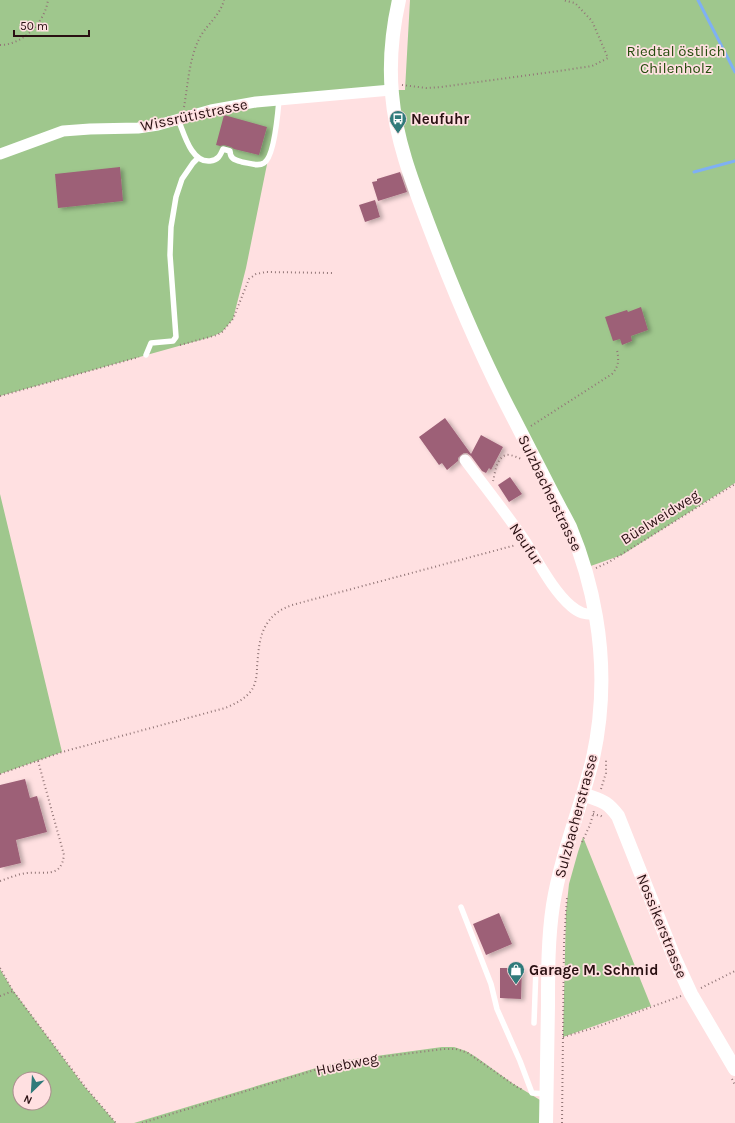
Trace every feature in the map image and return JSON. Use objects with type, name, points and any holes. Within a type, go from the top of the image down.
[{"type":"street","name":"Sulzbacherstrasse","points":[[399,0],[394,23],[391,52],[397,88],[398,134],[405,162],[451,283],[481,354],[570,527],[585,568],[596,614],[600,639],[602,695],[599,725],[583,794],[559,874],[550,933],[548,967],[546,1123]]},
{"type":"street","name":"Wissrütistrasse","points":[[0,154],[63,131],[138,128],[158,125],[211,110],[256,102],[397,88]]},
{"type":"street","name":"Neufur","points":[[465,460],[502,509],[558,592],[580,613],[585,615],[596,614]]},
{"type":"street","name":"Nossikerstrasse","points":[[583,794],[605,802],[618,816],[674,957],[691,994],[735,1069]]},
{"type":"lane","points":[[180,119],[191,150],[198,158],[208,161],[217,159],[223,149],[230,151],[230,156],[233,159],[261,164],[265,162],[272,148],[279,100]]},
{"type":"lane","points":[[146,355],[151,343],[170,342],[176,337],[170,255],[171,227],[176,197],[182,178],[198,158]]},
{"type":"lane","points":[[461,907],[490,984],[497,1009],[520,1061],[532,1093],[547,1094]]},
{"type":"lane","points":[[534,1023],[536,968],[548,967]]},
{"type":"path","points":[[0,46],[20,39],[31,31],[41,19],[48,0]]},
{"type":"path","points":[[180,119],[194,51],[200,37],[223,6],[224,0]]},
{"type":"path","points":[[397,88],[441,87],[559,72],[592,66],[608,58],[592,21],[575,3],[562,0]]},
{"type":"path","points":[[521,431],[612,374],[618,366],[619,359],[616,350]]},
{"type":"path","points":[[489,492],[495,470],[500,459],[506,455],[530,462],[536,461]]},
{"type":"path","name":"Büelweidweg","points":[[596,568],[609,562],[735,484]]},
{"type":"path","points":[[0,774],[62,752],[225,708],[239,702],[251,690],[256,677],[262,631],[269,619],[279,611],[292,605],[525,542]]},
{"type":"path","points":[[0,881],[27,873],[48,874],[63,864],[64,855],[38,761]]},
{"type":"path","points":[[581,844],[590,825],[593,814]]},
{"type":"path","points":[[562,1123],[564,943],[568,898]]},
{"type":"path","points":[[0,968],[13,991],[86,1088],[116,1123]]},
{"type":"path","points":[[563,1037],[597,1027],[651,1006],[691,994],[735,971]]},
{"type":"path","points":[[0,996],[13,991]]},
{"type":"path","name":"Huebweg","points":[[142,1123],[318,1069],[349,1061],[444,1049],[456,1049],[468,1052],[517,1087],[532,1093]]},
{"type":"green space","name":"Riedtal östlich Chilenholz","points":[[0,0],[399,0],[392,90],[405,90],[410,0],[735,0],[735,483],[622,555],[585,568],[421,207],[391,91],[280,100],[246,268],[233,319],[222,332],[211,337],[0,396]]},
{"type":"green space","points":[[0,494],[62,752],[0,774]]},
{"type":"green space","points":[[583,837],[651,1006],[563,1037],[566,912],[569,884]]},
{"type":"green space","points":[[0,969],[12,989],[84,1086],[116,1123],[0,1123]]},
{"type":"green space","points":[[442,1047],[454,1047],[466,1051],[512,1083],[545,1103],[551,1123],[134,1123],[347,1060]]},
{"type":"building","points":[[224,115],[267,127],[259,155],[224,145],[216,145]]},
{"type":"building","points":[[120,167],[123,201],[58,208],[55,174]]},
{"type":"building","points":[[400,172],[407,192],[378,201],[372,182]]},
{"type":"building","points":[[375,200],[380,217],[365,222],[359,205]]},
{"type":"building","points":[[641,307],[648,330],[631,336],[632,341],[622,345],[620,339],[613,341],[605,317],[627,310],[628,312]]},
{"type":"building","points":[[445,418],[471,454],[481,435],[503,447],[491,470],[489,468],[486,473],[482,471],[467,453],[461,455],[458,458],[458,461],[447,470],[442,463],[439,465],[419,437]]},
{"type":"building","points":[[510,477],[522,494],[509,502],[498,485]]},
{"type":"building","points":[[25,779],[30,798],[37,796],[47,832],[16,840],[21,863],[0,868],[0,785]]},
{"type":"building","points":[[499,913],[512,944],[486,955],[473,924]]},
{"type":"building","points":[[500,968],[522,968],[521,999],[500,998]]},
{"type":"waterway","points":[[698,0],[735,72]]},
{"type":"waterway","points":[[694,172],[735,161]]},
{"type":"place","name":"Neufuhr","points":[[398,134]]},
{"type":"place","name":"Garage M. Schmid","points":[[516,985]]}]
